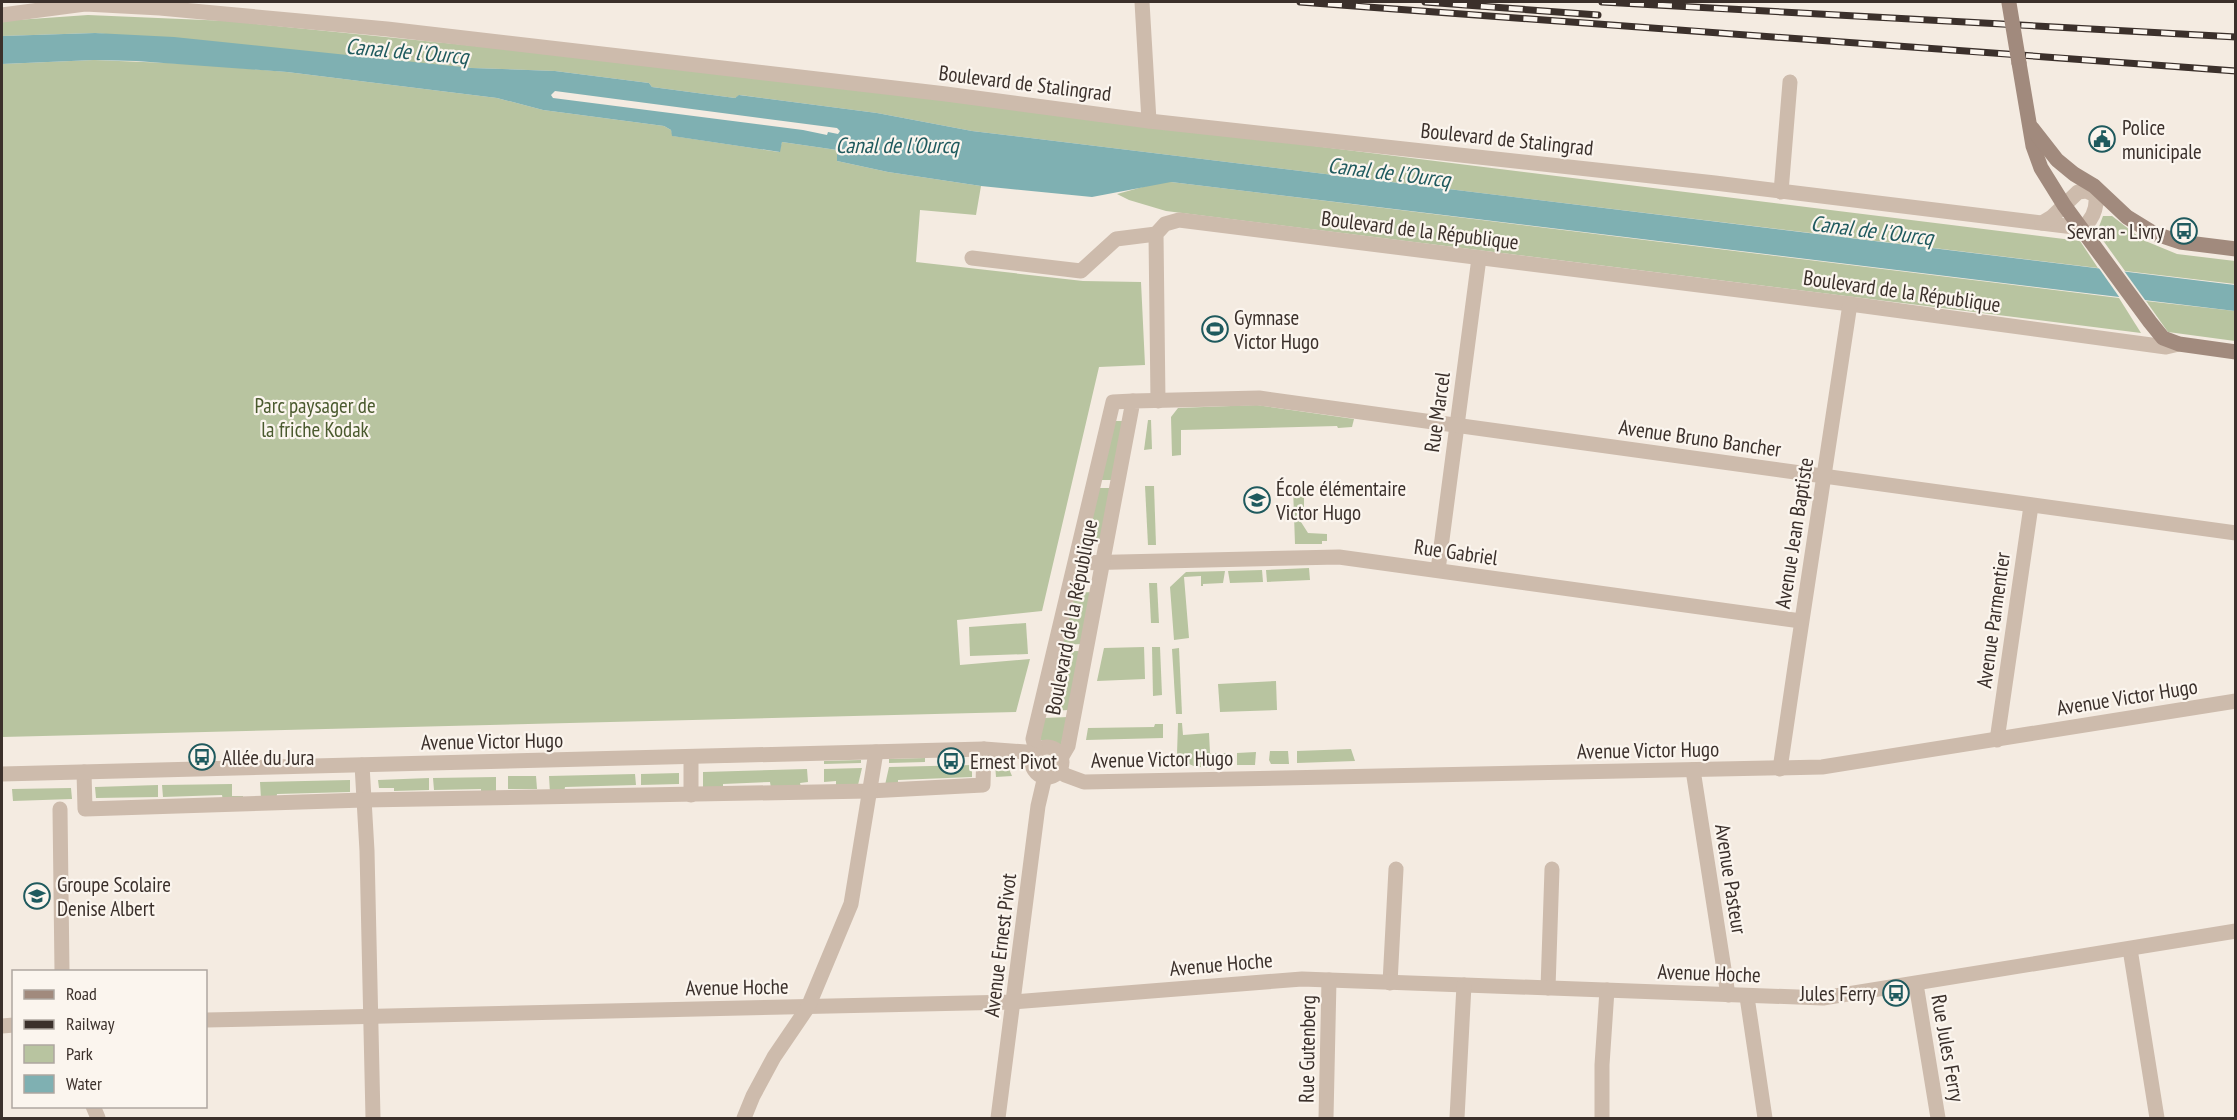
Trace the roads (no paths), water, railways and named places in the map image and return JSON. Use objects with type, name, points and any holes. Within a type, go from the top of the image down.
[{"type":"main road","points":[[2008,2],[2033,146],[2041,168],[2064,205],[2150,322],[2163,338],[2179,344]]},
{"type":"main road","points":[[2030,126],[2057,160],[2127,217],[2153,233],[2180,242],[2235,249]]},
{"type":"main road","name":"Boulevard de la République","points":[[2179,344],[2235,352]]},
{"type":"street","points":[[1142,2],[1149,121]]},
{"type":"street","name":"Boulevard de Stalingrad","points":[[2,15],[85,4],[160,8],[364,27],[946,93],[1149,121],[2082,228]]},
{"type":"street","points":[[1782,192],[1790,82]]},
{"type":"street","points":[[2042,223],[2052,217],[2078,192],[2101,194],[2090,222],[2082,228]]},
{"type":"street","name":"Boulevard de la République","points":[[1156,234],[1165,224],[1179,220],[1850,304],[2166,347],[2179,344]]},
{"type":"street","points":[[972,258],[1081,271],[1116,239],[1156,234],[1158,401],[1113,402],[1033,739],[1034,770],[1045,776],[1054,775],[1060,763],[1055,750],[1041,748],[1035,753]]},
{"type":"street","name":"Rue Marcel","points":[[1438,570],[1479,258]]},
{"type":"street","name":"Avenue Jean Baptiste","points":[[1780,769],[1801,621],[1826,477],[1850,304]]},
{"type":"street","name":"Avenue Bruno Bancher","points":[[1158,401],[1259,398],[2235,533]]},
{"type":"street","name":"Boulevard de la République","points":[[1060,763],[1068,746],[1133,401]]},
{"type":"street","name":"Avenue Parmentier","points":[[1997,740],[2031,506]]},
{"type":"street","name":"Rue Gabriel","points":[[1076,563],[1339,557],[1801,621]]},
{"type":"street","name":"Avenue Victor Hugo","points":[[1060,763],[1065,775],[1084,782],[1822,767],[2235,701]]},
{"type":"street","points":[[84,772],[85,809],[363,800],[869,791],[982,785],[984,749]]},
{"type":"street","name":"Avenue Victor Hugo","points":[[2,774],[984,749],[1035,753]]},
{"type":"street","points":[[744,1119],[753,1096],[774,1057],[808,1007],[852,904],[876,752]]},
{"type":"street","points":[[691,757],[692,795]]},
{"type":"street","points":[[362,765],[367,851],[373,1119]]},
{"type":"street","name":"Avenue Pasteur","points":[[1693,770],[1728,994]]},
{"type":"street","name":"Avenue Ernest Pivot","points":[[998,1119],[1038,806],[1045,776]]},
{"type":"street","points":[[60,809],[62,970]]},
{"type":"street","points":[[1390,983],[1396,869]]},
{"type":"street","points":[[1548,988],[1551,869]]},
{"type":"street","name":"Avenue Hoche","points":[[207,1020],[1014,1002],[1270,981],[1329,980],[1822,998],[2235,931]]},
{"type":"street","points":[[2130,949],[2157,1119]]},
{"type":"street","name":"Rue Gutenberg","points":[[1326,1119],[1329,980]]},
{"type":"street","name":"Rue Jules Ferry","points":[[1916,984],[1938,1119]]},
{"type":"street","points":[[1457,1119],[1464,985]]},
{"type":"street","points":[[1602,1119],[1606,990]]},
{"type":"street","points":[[1747,997],[1765,1119]]},
{"type":"water","name":"Canal de l'Ourcq","points":[[95,33],[174,37],[472,68],[555,71],[649,83],[652,87],[735,98],[739,95],[877,113],[972,131],[2235,285],[2235,311],[1171,182],[1092,197],[981,186],[888,172],[837,161],[837,150],[782,142],[780,152],[672,136],[671,130],[664,126],[543,110],[497,98],[287,72],[136,61],[94,60],[2,64],[2,36]],"holes":[[[555,91],[837,128],[840,131],[838,134],[828,132],[827,135],[553,98],[551,95]]]},
{"type":"railway","points":[[1300,2],[2236,71]]},
{"type":"railway","points":[[1425,2],[1598,15]]},
{"type":"railway","points":[[1602,2],[2236,37]]},
{"type":"place","name":"Police municipale","points":[[2102,139]]},
{"type":"place","name":"Sevran - Livry","points":[[2184,231]]},
{"type":"place","name":"Gymnase Victor Hugo","points":[[1215,329]]},
{"type":"place","name":"École élémentaire Victor Hugo","points":[[1257,500]]},
{"type":"place","name":"Allée du Jura","points":[[202,757]]},
{"type":"place","name":"Ernest Pivot","points":[[951,761]]},
{"type":"place","name":"Groupe Scolaire Denise Albert","points":[[37,896]]},
{"type":"place","name":"Jules Ferry","points":[[1896,993]]},
{"type":"park label","name":"Parc paysager de la friche Kodak","points":[[315,417]]}]
